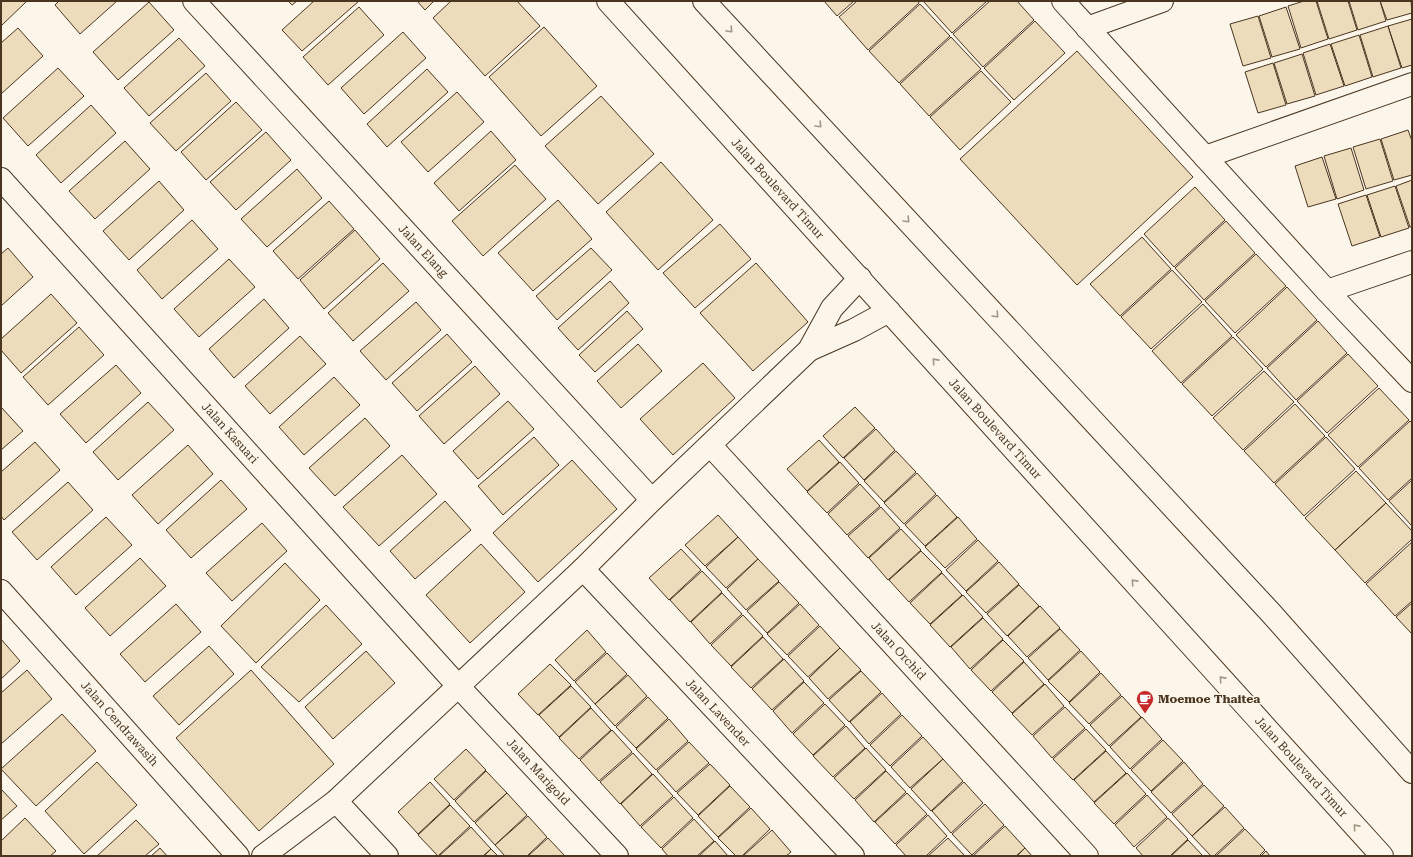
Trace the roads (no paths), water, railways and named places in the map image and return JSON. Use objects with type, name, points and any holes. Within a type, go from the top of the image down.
[{"type":"street","name":"Jalan Elang","points":[[194,1],[652,500]]},
{"type":"street","name":"Jalan Boulevard Timur","points":[[608,1],[1382,856]]},
{"type":"street","points":[[704,1],[1264,606],[1412,772]]},
{"type":"street","points":[[1064,1],[1327,291],[1412,380]]},
{"type":"street","points":[[1087,28],[1162,1]]},
{"type":"street","points":[[1205,157],[1412,84]]},
{"type":"street","name":"Jalan Kasuari","points":[[1,179],[459,687]]},
{"type":"street","points":[[1327,291],[1412,262]]},
{"type":"street","points":[[263,856],[336,801],[583,569],[652,500],[809,350],[832,308],[860,278]]},
{"type":"street","points":[[809,350],[854,330],[889,311]]},
{"type":"street","name":"Jalan Orchid","points":[[710,445],[1087,856]]},
{"type":"street","name":"Jalan Lavender","points":[[583,569],[853,856]]},
{"type":"street","name":"Jalan Cendrawasih","points":[[1,591],[238,856]]},
{"type":"street","name":"Jalan Marigold","points":[[459,687],[617,856]]},
{"type":"street","points":[[336,801],[388,856]]},
{"type":"place","name":"Moemoe Thaitea","points":[[1145,714]]}]
